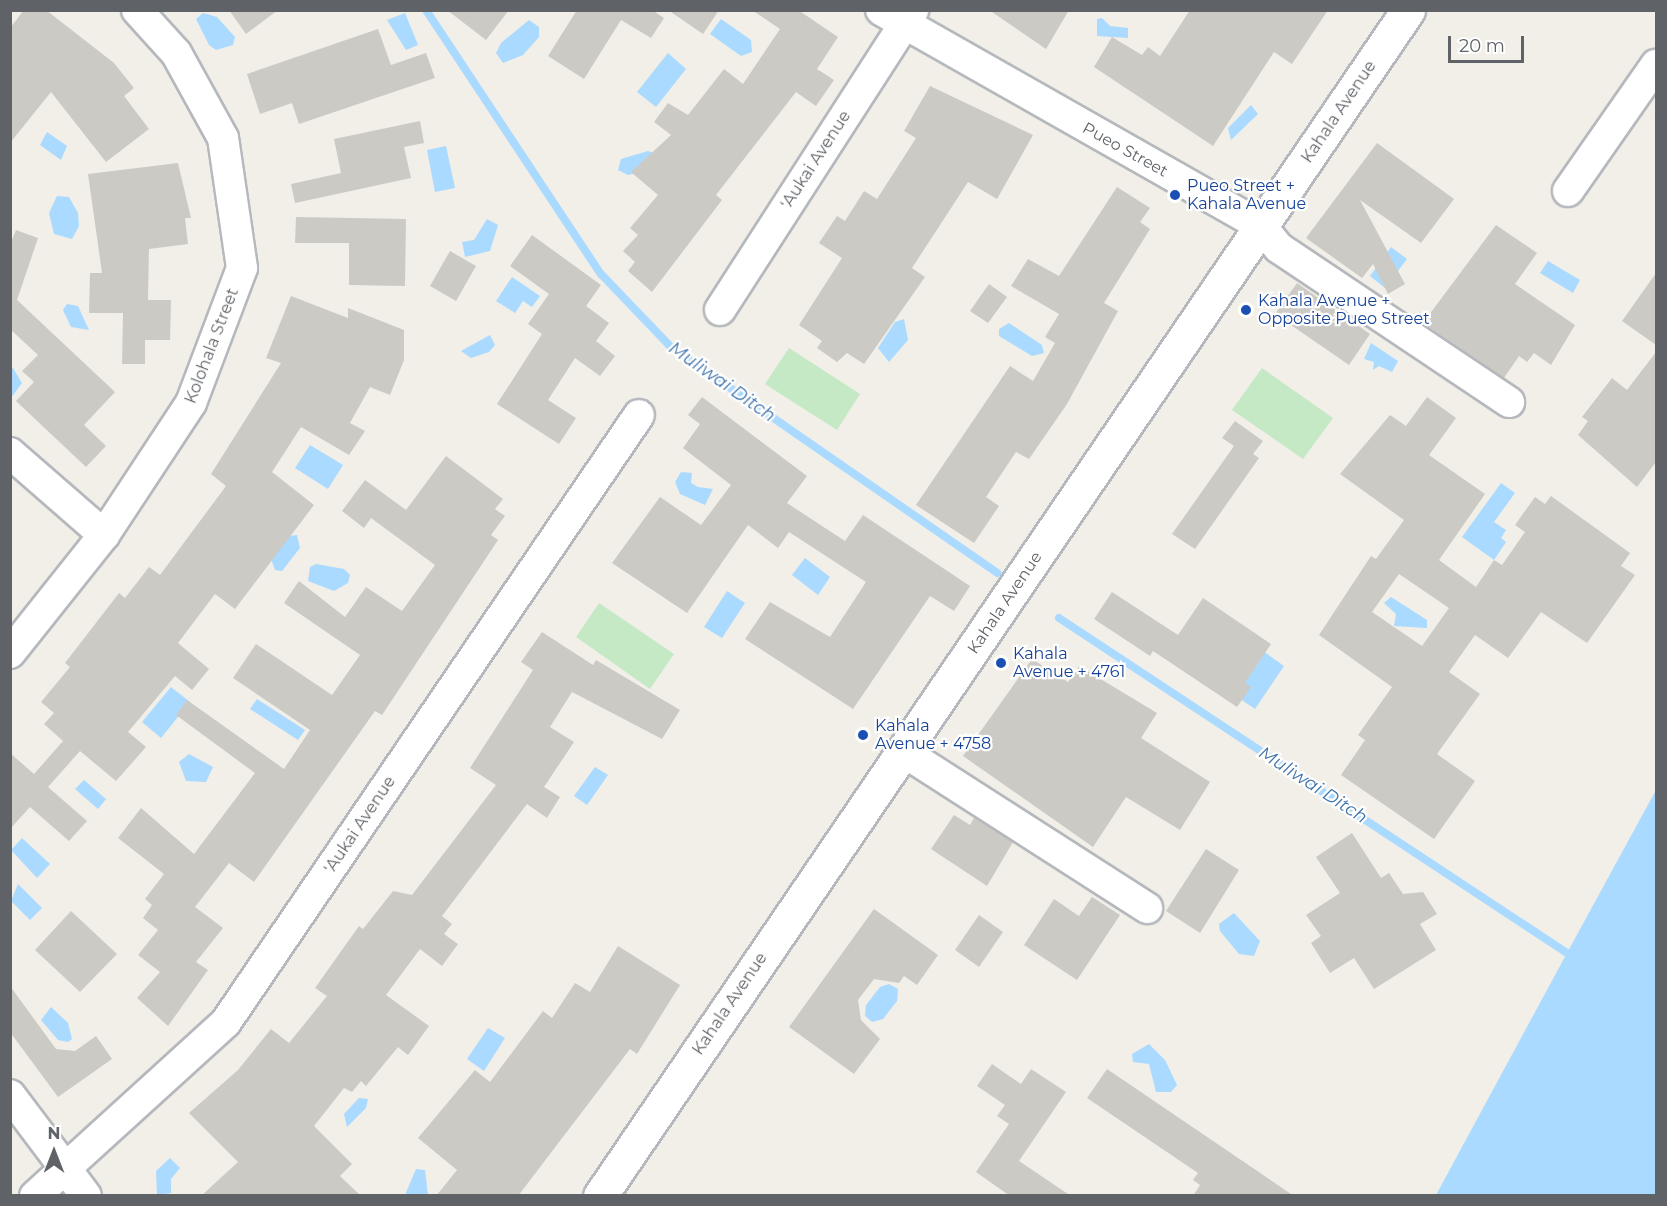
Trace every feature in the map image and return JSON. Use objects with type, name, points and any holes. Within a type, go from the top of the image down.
[{"type":"street","name":"Kolohala Street","points":[[10,653],[104,535],[191,403],[242,268],[222,138],[176,53],[137,10]]},
{"type":"street","name":"Kahala Avenue","points":[[600,1196],[1408,10]]},
{"type":"street","name":"Pueo Street","points":[[899,15],[1261,226],[1279,248],[1509,402]]},
{"type":"street","name":"ʻAukai Avenue","points":[[720,310],[899,15]]},
{"type":"street","points":[[1568,191],[1656,65]]},
{"type":"street","name":"ʻAukai Avenue","points":[[35,1196],[68,1171],[226,1022],[639,415]]},
{"type":"street","points":[[10,453],[104,535]]},
{"type":"street","points":[[904,752],[1147,908]]},
{"type":"street","points":[[10,1095],[86,1196]]},
{"type":"green space","points":[[789,348],[860,394],[837,430],[765,384]]},
{"type":"green space","points":[[1262,368],[1333,418],[1303,459],[1232,410]]},
{"type":"green space","points":[[599,603],[674,654],[650,689],[576,637]]},
{"type":"water","points":[[203,13],[217,17],[235,37],[233,45],[216,50],[209,45],[196,19]]},
{"type":"water","points":[[405,13],[418,45],[406,50],[387,20]]},
{"type":"water","points":[[1102,18],[1110,26],[1128,28],[1128,38],[1097,36],[1097,19]]},
{"type":"water","points":[[721,19],[751,40],[752,52],[741,56],[710,34]]},
{"type":"water","points":[[529,20],[539,27],[539,37],[523,55],[503,63],[496,53],[501,43]]},
{"type":"water","points":[[668,53],[686,69],[656,107],[637,92]]},
{"type":"water","points":[[1251,105],[1258,114],[1231,140],[1228,128]]},
{"type":"water","points":[[47,132],[67,146],[61,160],[40,145]]},
{"type":"water","points":[[446,146],[455,188],[435,192],[427,150]]},
{"type":"water","points":[[648,151],[654,153],[647,170],[628,175],[618,170],[621,159]]},
{"type":"water","points":[[57,196],[69,197],[78,213],[79,226],[72,239],[54,234],[49,213]]},
{"type":"water","points":[[487,219],[498,225],[490,251],[465,257],[462,242],[474,240]]},
{"type":"water","points":[[1391,247],[1407,259],[1385,288],[1370,276]]},
{"type":"water","points":[[1548,261],[1580,280],[1573,293],[1540,273]]},
{"type":"water","points":[[512,277],[540,296],[532,307],[523,301],[515,313],[496,301]]},
{"type":"water","points":[[67,304],[78,306],[89,330],[71,327],[63,310]]},
{"type":"water","points":[[904,319],[908,340],[889,362],[878,348],[895,322]]},
{"type":"water","points":[[1009,323],[1042,345],[1044,353],[1032,356],[999,336],[999,329]]},
{"type":"water","points":[[490,335],[495,345],[489,352],[471,358],[461,351]]},
{"type":"water","points":[[1371,343],[1398,361],[1392,372],[1379,366],[1373,370],[1374,362],[1364,359]]},
{"type":"water","points":[[13,368],[22,383],[11,398],[11,369]]},
{"type":"water","points":[[310,445],[343,465],[328,489],[295,468]]},
{"type":"water","points":[[681,472],[692,473],[691,483],[698,487],[713,489],[705,505],[680,494],[675,482]]},
{"type":"water","points":[[1501,483],[1515,493],[1494,522],[1506,530],[1501,538],[1506,542],[1494,560],[1462,537]]},
{"type":"water","points":[[297,535],[300,548],[282,571],[275,570],[271,559],[287,536]]},
{"type":"water","points":[[805,558],[830,577],[818,595],[792,575]]},
{"type":"water","points":[[316,564],[344,569],[350,575],[348,583],[334,591],[308,581],[310,567]]},
{"type":"water","points":[[727,591],[745,603],[722,638],[704,627]]},
{"type":"water","points":[[1391,597],[1427,620],[1427,628],[1394,626],[1396,614],[1384,603]]},
{"type":"water","points":[[1263,651],[1284,666],[1255,709],[1233,694]]},
{"type":"water","points":[[171,687],[190,702],[161,738],[142,722]]},
{"type":"water","points":[[257,699],[305,730],[298,740],[250,709]]},
{"type":"water","points":[[189,754],[213,767],[206,782],[186,781],[179,762]]},
{"type":"water","points":[[595,767],[608,775],[587,805],[574,796]]},
{"type":"water","points":[[84,780],[106,799],[98,809],[75,789]]},
{"type":"water","points":[[1656,790],[1656,1195],[1436,1195],[1567,953]]},
{"type":"water","points":[[22,838],[50,864],[37,878],[11,850]]},
{"type":"water","points":[[18,884],[42,908],[30,920],[11,901]]},
{"type":"water","points":[[1234,913],[1260,941],[1254,956],[1239,954],[1220,931],[1219,924]]},
{"type":"water","points":[[889,984],[898,989],[897,1001],[883,1019],[872,1022],[865,1016],[866,1005],[880,987]]},
{"type":"water","points":[[51,1007],[68,1023],[72,1039],[68,1042],[58,1040],[41,1020]]},
{"type":"water","points":[[488,1028],[505,1038],[484,1071],[467,1059]]},
{"type":"water","points":[[1149,1044],[1165,1060],[1177,1085],[1171,1092],[1156,1092],[1149,1064],[1133,1062],[1132,1054]]},
{"type":"water","points":[[359,1098],[368,1099],[366,1108],[347,1127],[344,1114]]},
{"type":"water","points":[[170,1158],[180,1168],[171,1179],[171,1193],[157,1195],[156,1171]]},
{"type":"water","points":[[416,1169],[425,1170],[428,1195],[405,1195]]},
{"type":"building","points":[[24,10],[46,10],[114,63],[134,88],[124,96],[149,129],[106,162],[51,92],[10,143],[10,28]]},
{"type":"building","points":[[229,10],[278,10],[246,34]]},
{"type":"building","points":[[447,10],[509,10],[486,40]]},
{"type":"building","points":[[577,10],[652,10],[664,18],[651,38],[621,20],[584,79],[548,56]]},
{"type":"building","points":[[668,10],[719,10],[703,34]]},
{"type":"building","points":[[752,10],[798,10],[838,37],[817,69],[834,80],[816,106],[796,92],[716,195],[722,200],[652,292],[628,271],[635,262],[623,251],[638,235],[630,228],[658,195],[631,172],[671,135],[654,122],[668,103],[688,115],[724,69],[743,84],[780,29]]},
{"type":"building","points":[[989,10],[1069,10],[1046,49]]},
{"type":"building","points":[[1190,10],[1328,10],[1292,64],[1274,52],[1213,146],[1094,67],[1112,37],[1142,55],[1148,47],[1160,56]]},
{"type":"building","points":[[378,29],[391,65],[426,53],[435,78],[299,124],[292,103],[260,114],[247,74]]},
{"type":"building","points":[[930,86],[1033,135],[997,199],[968,182],[912,268],[925,277],[864,364],[847,353],[837,362],[817,348],[822,341],[799,325],[842,258],[819,243],[837,216],[845,221],[864,191],[877,199],[916,138],[904,131]]},
{"type":"building","points":[[420,121],[424,143],[404,147],[411,178],[295,203],[291,184],[341,173],[334,139]]},
{"type":"building","points":[[1377,143],[1454,199],[1421,243],[1360,200],[1405,284],[1388,294],[1373,264],[1362,278],[1306,238]]},
{"type":"building","points":[[178,163],[191,218],[185,218],[188,244],[149,249],[148,300],[171,300],[170,340],[145,340],[145,364],[122,364],[123,313],[89,313],[90,273],[102,273],[88,174]]},
{"type":"building","points":[[1117,187],[1150,208],[1140,222],[1150,229],[1104,303],[1118,311],[1067,404],[1029,459],[1016,452],[986,497],[999,506],[974,543],[916,505],[1010,366],[1033,381],[1055,343],[1045,337],[1059,314],[1011,286],[1028,259],[1059,276]]},
{"type":"building","points":[[296,217],[406,219],[405,286],[349,285],[349,243],[295,243]]},
{"type":"building","points":[[1496,225],[1537,253],[1515,284],[1575,325],[1551,365],[1534,353],[1527,362],[1519,356],[1504,378],[1423,323]]},
{"type":"building","points":[[16,230],[38,238],[17,300],[115,392],[84,425],[106,446],[86,467],[16,401],[34,382],[22,371],[38,355],[10,329],[10,245]]},
{"type":"building","points":[[532,235],[601,285],[586,306],[609,323],[596,341],[615,356],[600,376],[575,358],[548,400],[576,418],[559,444],[497,404],[542,334],[528,324],[549,294],[510,266]]},
{"type":"building","points":[[450,251],[476,266],[456,301],[430,286]]},
{"type":"building","points":[[1656,273],[1656,345],[1622,321]]},
{"type":"building","points":[[1297,283],[1370,334],[1349,365],[1275,314]]},
{"type":"building","points":[[989,284],[1007,297],[988,323],[970,311]]},
{"type":"building","points":[[291,296],[348,318],[348,308],[404,330],[404,360],[390,395],[370,387],[350,423],[365,431],[349,455],[301,427],[272,472],[314,505],[235,609],[215,594],[178,643],[209,669],[192,690],[175,676],[128,732],[146,747],[116,781],[80,751],[48,787],[87,821],[69,841],[30,807],[10,829],[10,753],[34,774],[63,741],[44,724],[54,713],[41,702],[70,667],[65,663],[119,593],[125,598],[149,567],[160,575],[226,486],[211,474],[281,363],[266,358]]},
{"type":"building","points":[[1656,352],[1656,462],[1637,487],[1578,435],[1588,421],[1582,417],[1612,378],[1627,390]]},
{"type":"building","points":[[702,397],[807,476],[787,503],[845,541],[863,515],[970,586],[954,611],[930,596],[853,709],[745,639],[770,602],[830,637],[866,582],[789,532],[778,548],[748,525],[687,613],[612,563],[660,497],[701,525],[731,485],[683,448],[700,424],[688,415]]},
{"type":"building","points":[[1427,397],[1456,418],[1429,455],[1485,494],[1439,560],[1476,587],[1494,560],[1502,565],[1525,532],[1515,525],[1535,497],[1545,504],[1551,496],[1630,553],[1621,566],[1635,575],[1587,643],[1541,612],[1508,658],[1475,635],[1449,672],[1480,694],[1437,754],[1475,781],[1434,839],[1341,775],[1365,740],[1358,735],[1392,687],[1319,635],[1371,556],[1376,559],[1404,520],[1340,474],[1390,415],[1406,426]],"holes":[[[1399,574],[1449,608],[1422,646],[1372,612]]]},
{"type":"building","points":[[1235,421],[1263,441],[1253,454],[1259,458],[1195,549],[1172,534],[1234,446],[1222,438]]},
{"type":"building","points":[[446,456],[503,499],[495,509],[505,516],[491,535],[498,540],[382,715],[375,711],[254,882],[229,863],[195,907],[223,928],[196,962],[208,970],[168,1026],[137,998],[160,972],[138,955],[158,930],[143,918],[152,905],[145,899],[164,874],[118,838],[141,808],[194,854],[255,773],[176,715],[187,700],[284,769],[310,730],[233,678],[256,644],[332,695],[360,655],[284,603],[299,581],[345,617],[366,587],[402,611],[435,565],[371,518],[364,528],[342,511],[365,480],[406,510]]},
{"type":"building","points":[[1112,592],[1178,635],[1203,598],[1271,644],[1245,683],[1251,687],[1237,707],[1153,651],[1150,656],[1094,619]]},
{"type":"building","points":[[542,632],[593,665],[596,660],[680,710],[662,739],[572,692],[550,727],[574,742],[544,787],[560,797],[547,818],[527,804],[442,916],[452,924],[444,934],[458,944],[442,966],[420,949],[386,995],[429,1026],[408,1055],[398,1047],[366,1086],[361,1081],[352,1092],[344,1088],[314,1126],[352,1164],[340,1176],[361,1196],[201,1196],[238,1162],[189,1113],[238,1070],[271,1029],[289,1043],[327,996],[315,988],[359,926],[363,929],[393,891],[412,895],[496,785],[470,768],[533,670],[521,662]]},
{"type":"building","points":[[1032,659],[1068,682],[1079,666],[1157,713],[1141,738],[1210,782],[1180,830],[1126,797],[1093,847],[963,756]]},
{"type":"building","points":[[954,815],[970,825],[974,818],[1013,842],[987,886],[931,849]]},
{"type":"building","points":[[1352,833],[1381,878],[1389,873],[1403,894],[1423,892],[1437,914],[1420,924],[1436,950],[1374,989],[1354,958],[1330,973],[1311,943],[1321,936],[1306,915],[1340,893],[1316,857]]},
{"type":"building","points":[[1206,849],[1239,870],[1200,933],[1166,911]]},
{"type":"building","points":[[1092,897],[1120,915],[1077,980],[1024,945],[1054,899],[1079,916]]},
{"type":"building","points":[[874,909],[938,955],[917,985],[904,976],[899,983],[874,979],[858,1000],[861,1020],[880,1039],[854,1074],[789,1027]]},
{"type":"building","points":[[71,911],[117,954],[80,992],[35,950]]},
{"type":"building","points":[[979,915],[1003,932],[979,967],[955,950]]},
{"type":"building","points":[[618,946],[680,985],[637,1054],[630,1049],[518,1196],[436,1196],[457,1170],[418,1138],[475,1070],[490,1082],[543,1011],[552,1018],[575,983],[590,992]]},
{"type":"building","points":[[10,986],[56,1049],[75,1051],[96,1036],[112,1059],[58,1097],[10,1032]]},
{"type":"building","points":[[992,1064],[1021,1084],[1031,1069],[1066,1092],[1019,1161],[1071,1196],[1010,1196],[976,1172],[1009,1124],[997,1116],[1005,1105],[977,1086]]},
{"type":"building","points":[[1107,1069],[1294,1196],[1193,1196],[1200,1185],[1193,1180],[1198,1173],[1087,1098]]},
{"type":"waterway","name":"Muliwai Ditch","points":[[426,10],[601,274],[671,347],[997,573]]},
{"type":"waterway","name":"Muliwai Ditch","points":[[1059,618],[1567,953]]},
{"type":"place","name":"Pueo Street + Kahala Avenue","points":[[1175,195]]},
{"type":"place","name":"Kahala Avenue + Opposite Pueo Street","points":[[1246,310]]},
{"type":"place","name":"Kahala Avenue + 4761","points":[[1001,663]]},
{"type":"place","name":"Kahala Avenue + 4758","points":[[863,735]]}]
